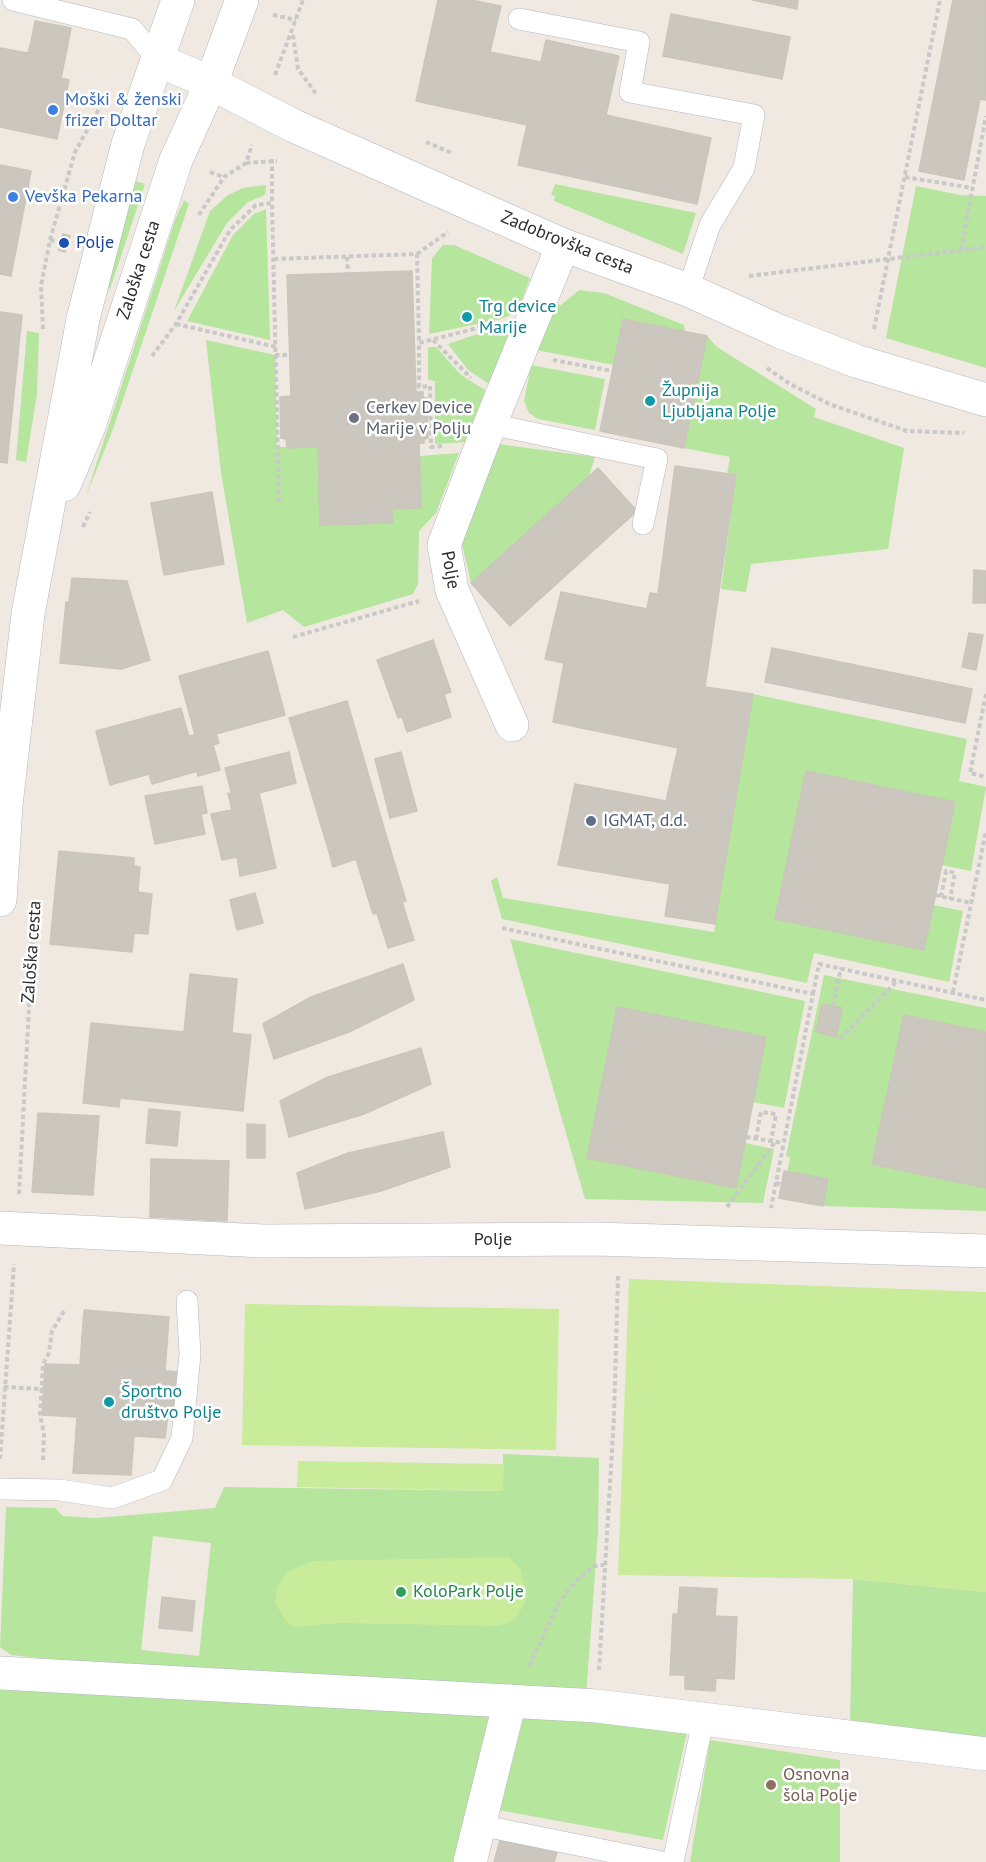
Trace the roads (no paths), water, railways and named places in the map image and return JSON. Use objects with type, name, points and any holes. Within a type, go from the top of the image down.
[{"type":"street","name":"Zaloška cesta","points":[[0,900],[9,707],[28,614],[39,542],[99,251],[128,144],[178,0]]},
{"type":"street","name":"Zaloška cesta","points":[[39,542],[90,426],[168,182],[211,83],[242,0]]},
{"type":"street","name":"Zadobrovška cesta","points":[[158,60],[211,83],[294,126],[563,245],[688,290],[781,332],[856,361],[986,400]]},
{"type":"street","name":"Polje","points":[[512,725],[452,590],[444,545],[486,434],[563,245]]},
{"type":"street","name":"Polje","points":[[11,1228],[263,1241],[596,1239],[986,1251]]},
{"type":"street","points":[[0,1673],[597,1706],[986,1755]]},
{"type":"street","points":[[470,1862],[510,1701]]},
{"type":"lane","points":[[13,0],[132,29],[158,60]]},
{"type":"lane","points":[[519,19],[639,42],[630,92],[754,115],[744,168],[710,225],[688,290]]},
{"type":"lane","points":[[486,434],[657,459],[644,524]]},
{"type":"lane","points":[[0,1489],[32,1489],[112,1498],[162,1480],[182,1438],[190,1354],[187,1301]]},
{"type":"lane","points":[[673,1862],[703,1721]]},
{"type":"lane","points":[[479,1825],[662,1862]]},
{"type":"place","name":"Moški & ženski frizer Doltar","points":[[53,110]]},
{"type":"place","name":"Vevška Pekarna","points":[[13,197]]},
{"type":"place","name":"Polje","points":[[64,243]]},
{"type":"place","name":"Trg device Marije","points":[[467,317]]},
{"type":"place","name":"Župnija Ljubljana Polje","points":[[650,401]]},
{"type":"place","name":"Cerkev Device Marije v Polju","points":[[354,418]]},
{"type":"place","name":"IGMAT, d.d.","points":[[591,821]]},
{"type":"place","name":"Športno društvo Polje","points":[[109,1402]]},
{"type":"place","name":"KoloPark Polje","points":[[401,1592]]},
{"type":"place","name":"Osnovna šola Polje","points":[[771,1785]]}]
